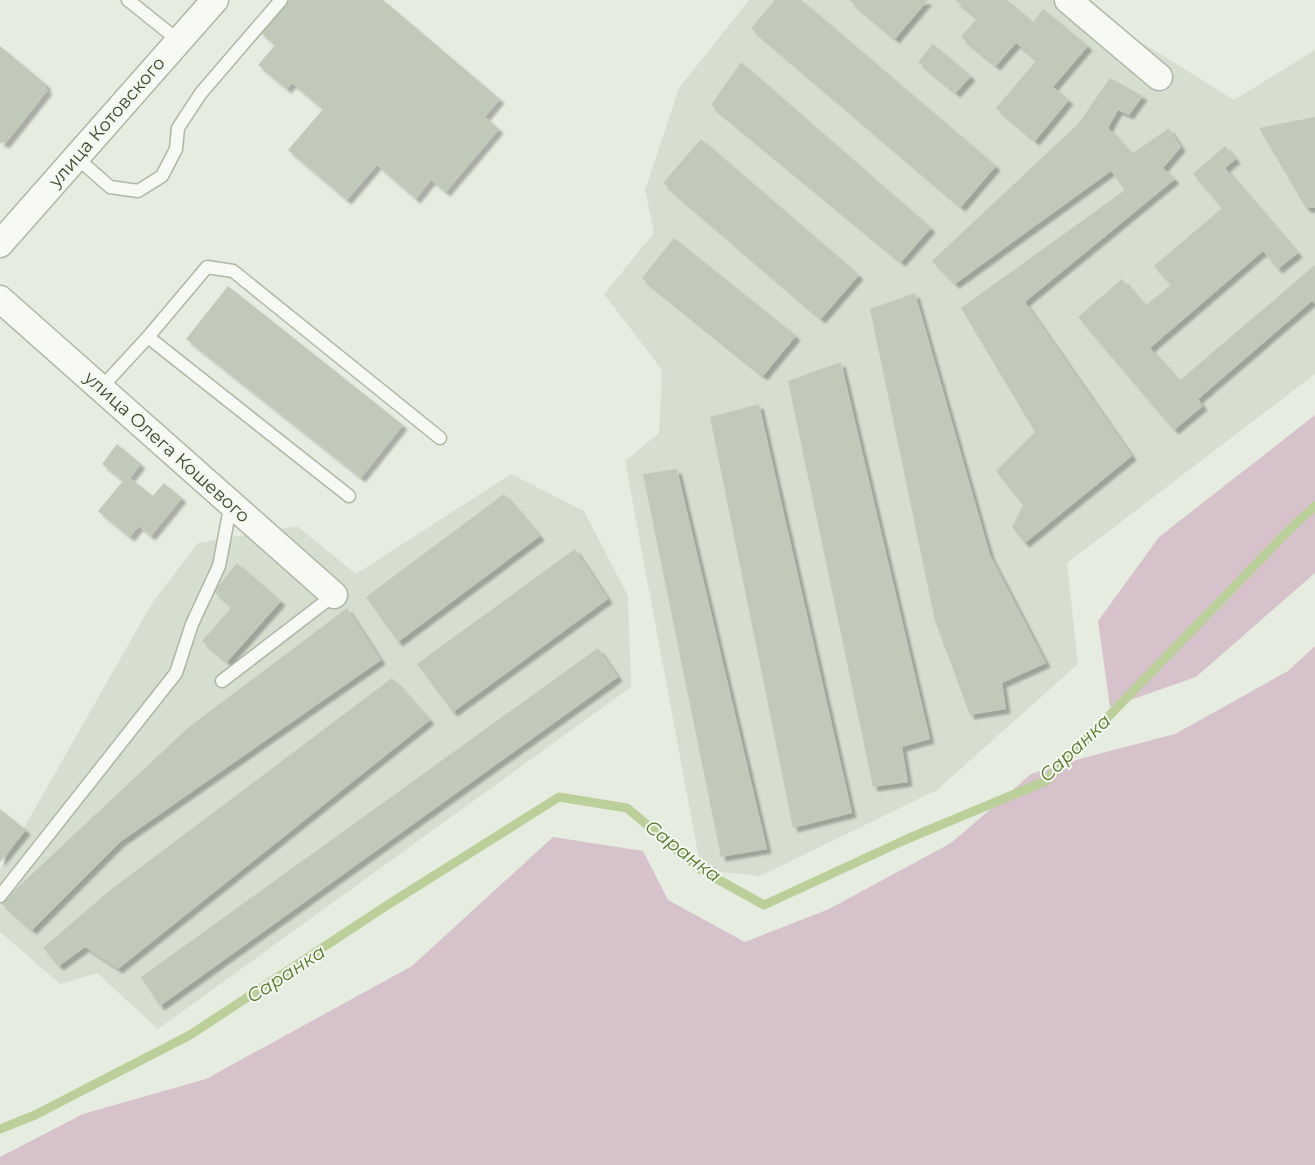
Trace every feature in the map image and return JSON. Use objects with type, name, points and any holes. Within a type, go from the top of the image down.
[{"type":"street","name":"улица Котовского","points":[[0,244],[215,0]]},
{"type":"street","points":[[1068,0],[1159,77]]},
{"type":"street","name":"улица Олега Кошевого","points":[[0,299],[334,595]]},
{"type":"lane","points":[[128,0],[179,41]]},
{"type":"lane","points":[[76,158],[110,187],[138,191],[162,176],[176,148],[178,128],[201,93],[281,0]]},
{"type":"lane","points":[[101,388],[207,268],[233,272],[440,438]]},
{"type":"lane","points":[[148,337],[349,496]]},
{"type":"lane","points":[[0,896],[176,673],[192,624],[219,566],[230,503]]},
{"type":"lane","points":[[222,682],[334,595]]},
{"type":"shaded area","points":[[749,0],[1090,0],[1128,34],[1234,100],[1315,50],[1315,374],[1067,563],[1078,664],[937,790],[760,876],[701,870],[625,461],[659,433],[662,370],[604,294],[654,233],[645,190],[679,88]]},
{"type":"shaded area","points":[[1315,415],[1315,573],[1196,677],[1110,707],[1098,621],[1159,537]]},
{"type":"shaded area","points":[[511,474],[584,511],[628,596],[631,687],[158,1029],[97,973],[60,984],[0,932],[0,870],[152,603],[198,543],[297,526],[356,574]]},
{"type":"shaded area","points":[[1315,646],[1315,1165],[0,1165],[0,1157],[83,1114],[206,1079],[412,966],[553,837],[643,851],[668,900],[745,942],[829,909],[951,843],[1031,774],[1175,734],[1288,671]]},
{"type":"building","points":[[285,0],[383,0],[500,99],[485,117],[499,129],[446,192],[431,180],[416,199],[377,165],[347,200],[288,150],[323,109],[292,83],[287,89],[258,65],[275,45],[259,31]]},
{"type":"building","points":[[775,0],[801,0],[996,166],[961,207],[751,28]]},
{"type":"building","points":[[849,0],[928,0],[895,39]]},
{"type":"building","points":[[955,0],[1007,0],[1033,22],[1043,9],[1088,46],[1053,87],[1069,100],[1035,141],[996,108],[1037,60],[1016,43],[996,66],[961,37],[977,18]]},
{"type":"building","points":[[933,44],[971,76],[956,93],[918,62]]},
{"type":"building","points":[[0,46],[47,85],[45,87],[48,90],[5,144],[2,142],[0,144]]},
{"type":"building","points":[[741,62],[931,228],[901,262],[711,105]]},
{"type":"building","points":[[1110,78],[1143,96],[1129,115],[1118,110],[1108,128],[1132,154],[1169,128],[1181,147],[1163,168],[1175,179],[1025,302],[1132,456],[1025,543],[1012,527],[1023,505],[996,471],[1035,432],[961,308],[1125,190],[1111,171],[955,284],[932,261],[1078,124]]},
{"type":"building","points":[[1315,117],[1315,208],[1306,208],[1259,128]]},
{"type":"building","points":[[701,139],[859,275],[821,319],[663,183]]},
{"type":"building","points":[[1225,146],[1236,159],[1225,168],[1298,253],[1278,269],[1263,251],[1150,348],[1179,381],[1315,265],[1315,304],[1312,301],[1198,399],[1203,406],[1174,430],[1078,317],[1122,279],[1145,306],[1171,285],[1154,266],[1222,208],[1193,174]]},
{"type":"building","points":[[674,238],[796,336],[763,376],[642,278]]},
{"type":"building","points":[[228,286],[403,425],[361,478],[186,339]]},
{"type":"building","points":[[915,293],[990,555],[1046,663],[1002,683],[1006,709],[970,715],[935,621],[870,309]]},
{"type":"building","points":[[841,362],[930,739],[902,747],[908,782],[873,787],[788,381]]},
{"type":"building","points":[[759,404],[852,813],[793,828],[710,417]]},
{"type":"building","points":[[117,444],[141,464],[130,478],[153,496],[164,483],[182,498],[151,536],[139,526],[130,537],[98,511],[123,481],[102,464]]},
{"type":"building","points":[[677,469],[767,849],[721,857],[643,474]]},
{"type":"building","points":[[504,494],[540,536],[398,642],[366,597]]},
{"type":"building","points":[[575,549],[608,599],[453,712],[417,664]]},
{"type":"building","points":[[237,563],[281,601],[227,662],[202,641],[232,607],[214,591]]},
{"type":"building","points":[[347,608],[381,660],[120,842],[32,930],[1,903],[190,726]]},
{"type":"building","points":[[598,648],[618,677],[160,1006],[141,977]]},
{"type":"building","points":[[392,678],[430,720],[118,969],[85,947],[59,966],[43,948],[109,891]]},
{"type":"building","points":[[0,809],[26,830],[0,862]]},
{"type":"waterway","name":"Саранка","points":[[0,1129],[35,1115],[190,1035],[389,904],[559,797],[627,808],[701,870],[764,905],[907,839],[1046,781],[1289,530],[1315,506]]}]
